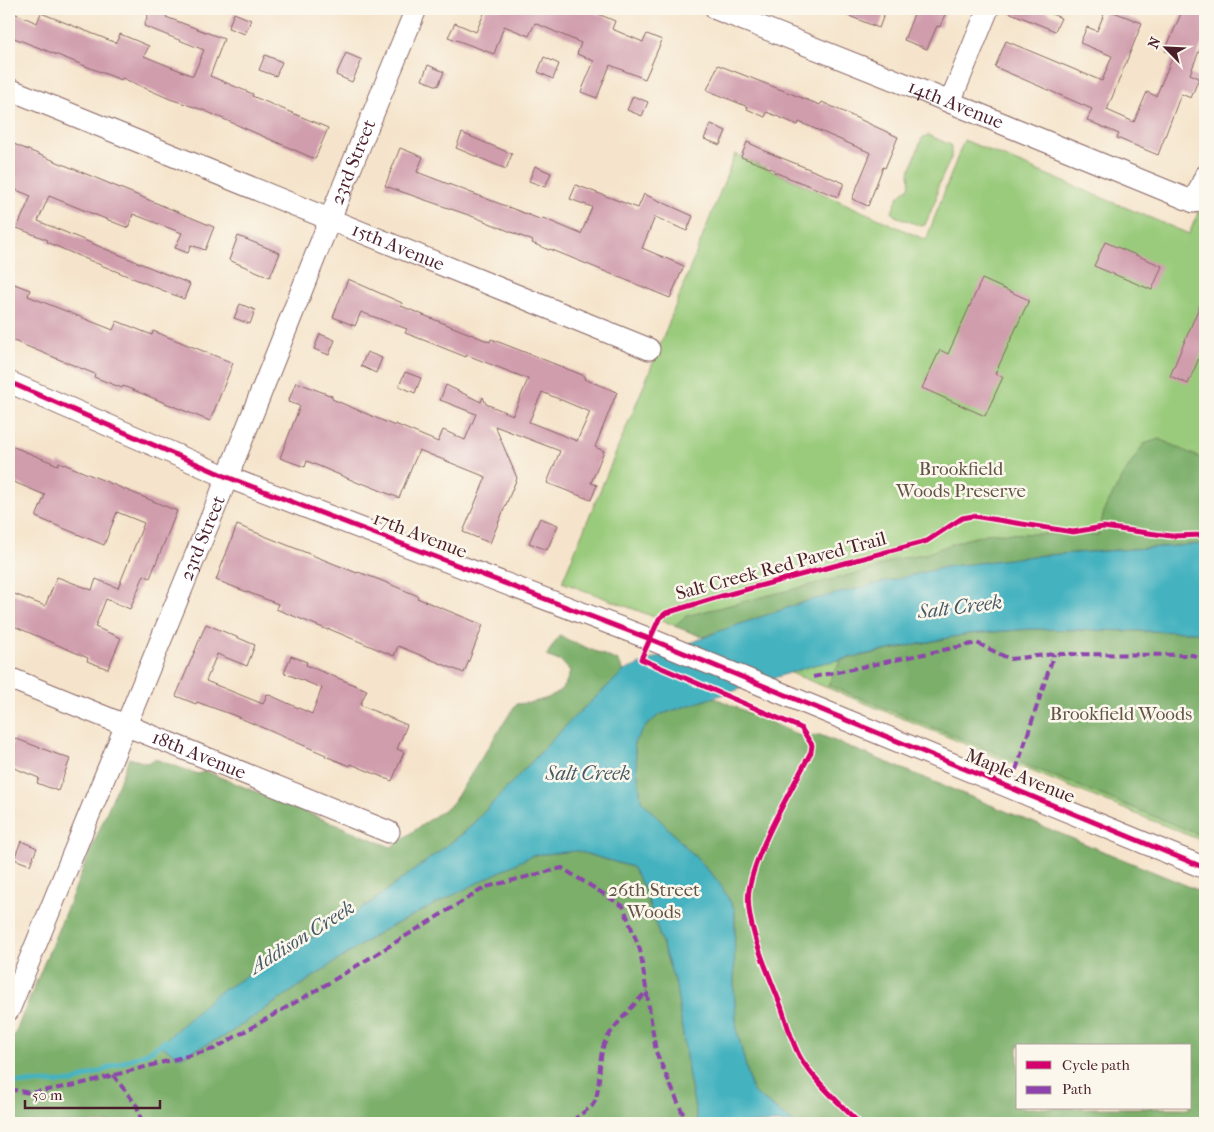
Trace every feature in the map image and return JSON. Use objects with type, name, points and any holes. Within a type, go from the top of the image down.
[{"type":"street","name":"23rd Street","points":[[9,1010],[416,9]]},
{"type":"street","name":"14th Avenue","points":[[716,9],[1194,202],[1205,176]]},
{"type":"street","points":[[950,102],[988,9]]},
{"type":"street","name":"15th Avenue","points":[[9,89],[649,349]]},
{"type":"street","name":"17th Avenue","points":[[9,382],[227,477],[650,639],[823,712]]},
{"type":"street","name":"18th Avenue","points":[[9,678],[389,832]]},
{"type":"street","name":"Maple Avenue","points":[[823,712],[1205,868]]},
{"type":"green space","points":[[928,135],[951,145],[951,158],[938,186],[936,199],[925,225],[921,226],[895,216],[892,212],[898,197],[909,187],[909,173],[922,138]]},
{"type":"green space","name":"Brookfield Woods Preserve","points":[[964,140],[1189,234],[1205,196],[1205,842],[644,613],[562,582],[649,373],[735,154],[926,240]]},
{"type":"green space","points":[[1159,439],[1205,460],[1205,544],[1033,556],[807,601],[703,637],[674,626],[686,616],[874,569],[896,559],[928,553],[960,541],[991,533],[1098,535],[1105,508],[1126,471],[1144,444]]},
{"type":"green space","name":"Brookfield Woods","points":[[1031,629],[1205,631],[1205,837],[828,685],[841,660],[968,634]]},
{"type":"green space","points":[[559,636],[618,661],[624,671],[573,718],[465,832],[369,904],[180,1057],[225,1036],[380,932],[533,855],[577,851],[632,867],[644,888],[676,986],[689,1077],[698,1123],[9,1123],[9,1048],[129,758],[147,763],[155,759],[198,774],[205,771],[391,847],[452,804],[516,704],[542,700],[557,693],[563,687],[570,671],[562,662],[546,656]]},
{"type":"green space","points":[[713,697],[801,736],[820,735],[1205,893],[1205,1123],[794,1123],[752,1091],[737,1031],[734,989],[735,910],[718,881],[641,800],[634,742],[647,725],[659,715]]},
{"type":"water","name":"Salt Creek","points":[[1205,544],[1205,631],[1031,629],[968,634],[814,665],[659,715],[647,725],[634,742],[641,800],[718,881],[735,910],[734,989],[737,1031],[752,1091],[794,1123],[698,1123],[689,1077],[676,986],[644,888],[632,867],[577,851],[533,855],[380,932],[225,1036],[179,1057],[160,1045],[216,994],[369,904],[465,832],[573,718],[624,671],[717,632],[807,601],[945,567],[1033,556]]},
{"type":"building","points":[[150,9],[170,9],[166,17],[224,39],[210,76],[328,128],[315,159],[203,110],[9,36],[9,11],[37,23],[41,13],[116,43],[120,34],[149,46],[144,56],[193,76],[204,50],[144,26]]},
{"type":"building","points":[[486,9],[586,9],[615,21],[612,29],[643,42],[647,34],[662,40],[645,79],[610,65],[597,98],[581,92],[594,61],[577,54],[581,43],[535,23],[529,36],[504,26],[494,54],[448,37],[455,23],[476,32]]},
{"type":"building","points":[[832,9],[876,9],[885,12],[879,28]]},
{"type":"building","points":[[916,9],[947,9],[940,27],[937,26],[927,49],[904,40]]},
{"type":"building","points":[[1001,9],[1040,9],[1061,18],[1055,31]]},
{"type":"building","points":[[1106,9],[1142,23],[1107,110],[1134,122],[1147,92],[1156,96],[1174,54],[1165,51],[1183,9],[1192,9],[1205,14],[1205,36],[1190,74],[1199,78],[1191,98],[1181,94],[1158,155],[1117,138],[1119,134],[1087,120],[1092,109],[995,67],[1006,41],[1102,81],[1112,56],[1080,43],[1087,27],[1097,31]]},
{"type":"building","points":[[234,13],[251,20],[245,34],[228,28]]},
{"type":"building","points":[[346,53],[362,60],[352,82],[336,75]]},
{"type":"building","points":[[265,55],[282,62],[276,76],[259,70]]},
{"type":"building","points":[[544,57],[559,64],[553,79],[538,72]]},
{"type":"building","points":[[428,65],[444,72],[438,86],[422,80]]},
{"type":"building","points":[[718,65],[820,105],[822,102],[898,137],[885,168],[883,167],[868,206],[852,199],[871,153],[799,122],[798,125],[767,112],[765,117],[747,109],[748,107],[707,90]]},
{"type":"building","points":[[633,96],[648,102],[642,116],[627,110]]},
{"type":"building","points":[[711,124],[726,131],[720,145],[704,139]]},
{"type":"building","points":[[462,133],[512,154],[506,169],[456,148]]},
{"type":"building","points":[[9,142],[214,227],[205,250],[191,245],[188,253],[175,248],[182,233],[133,214],[128,228],[49,196],[38,221],[190,284],[184,299],[74,254],[47,242],[48,240],[17,228],[31,196],[9,187]]},
{"type":"building","points":[[747,142],[762,150],[844,183],[838,197],[741,157]]},
{"type":"building","points":[[400,148],[423,157],[417,172],[542,220],[543,218],[581,234],[592,207],[570,199],[576,185],[638,208],[644,194],[693,216],[687,231],[655,217],[642,248],[684,266],[670,298],[532,243],[533,241],[477,218],[385,186]]},
{"type":"building","points":[[535,166],[551,173],[545,187],[529,181]]},
{"type":"building","points":[[238,236],[280,253],[270,277],[229,260]]},
{"type":"building","points":[[1105,242],[1162,266],[1152,290],[1094,266]]},
{"type":"building","points":[[348,279],[402,303],[401,306],[490,342],[491,339],[585,376],[584,379],[617,392],[595,447],[604,451],[591,483],[597,485],[591,500],[547,483],[560,451],[495,426],[517,478],[490,543],[463,532],[486,477],[419,450],[399,498],[307,461],[305,467],[280,458],[300,406],[288,402],[296,382],[332,396],[332,399],[395,426],[395,424],[438,442],[443,430],[465,440],[476,414],[440,400],[446,385],[481,402],[483,397],[486,404],[513,415],[528,379],[405,333],[407,329],[361,312],[355,326],[333,317]],"holes":[[[542,392],[590,412],[577,441],[529,422]]]},
{"type":"building","points":[[982,279],[1029,300],[995,374],[1003,377],[985,416],[922,388],[940,350],[948,354]]},
{"type":"building","points":[[9,282],[30,290],[28,296],[113,330],[117,321],[152,335],[153,331],[233,363],[210,421],[123,386],[122,388],[94,377],[95,374],[9,339]]},
{"type":"building","points":[[1205,293],[1205,344],[1188,384],[1170,376]]},
{"type":"building","points":[[240,304],[255,310],[250,324],[234,318]]},
{"type":"building","points":[[320,334],[335,340],[329,355],[314,349]]},
{"type":"building","points":[[367,352],[382,358],[376,373],[361,366]]},
{"type":"building","points":[[405,372],[421,378],[415,393],[399,386]]},
{"type":"building","points":[[9,445],[58,465],[59,462],[177,511],[150,578],[144,575],[130,609],[106,599],[95,627],[121,638],[108,669],[87,661],[88,658],[9,624],[9,592],[45,606],[57,577],[92,590],[96,579],[118,588],[144,523],[117,512],[104,545],[36,517],[45,495],[9,480]]},
{"type":"building","points":[[540,518],[558,525],[547,550],[529,543]]},
{"type":"building","points":[[237,525],[357,573],[380,580],[418,596],[417,598],[483,625],[464,673],[398,646],[394,656],[276,609],[278,604],[216,580]]},
{"type":"building","points":[[206,624],[255,645],[247,666],[217,654],[206,681],[263,704],[267,694],[312,714],[322,688],[284,673],[291,656],[307,662],[306,665],[367,690],[360,705],[407,725],[397,749],[404,752],[392,781],[351,764],[350,766],[325,756],[233,715],[176,696]]},
{"type":"building","points":[[14,738],[70,759],[58,791],[37,783],[39,778],[9,766],[9,751]]},
{"type":"building","points":[[21,841],[37,848],[30,865],[14,859]]},
{"type":"waterway","name":"Addison Creek","points":[[9,1081],[17,1083],[73,1082],[149,1052],[165,1041]]},
{"type":"marked path","points":[[813,677],[977,643],[1010,659],[1054,654],[1193,655],[1205,662]]},
{"type":"marked path","points":[[1016,770],[1054,654]]},
{"type":"marked path","points":[[9,1089],[30,1093],[76,1085],[214,1049],[327,984],[486,887],[562,868],[623,906],[640,950],[656,1052],[687,1123]]},
{"type":"marked path","points":[[576,1123],[576,1118],[592,1106],[595,1100],[605,1042],[619,1022],[647,991]]},
{"type":"marked path","points":[[113,1075],[137,1106],[142,1123]]},
{"type":"cycle path","points":[[9,382],[227,477],[650,639],[1205,868]]},
{"type":"cycle path","name":"Salt Creek Red Paved Trail","points":[[859,1123],[823,1086],[799,1056],[759,948],[750,918],[748,903],[753,874],[766,838],[811,752],[812,745],[801,728],[641,659],[659,619],[666,613],[722,596],[927,541],[962,518],[973,516],[1073,532],[1103,527],[1171,536],[1205,535]]},
{"type":"park label","name":"26th Street Woods","points":[[654,901]]}]
